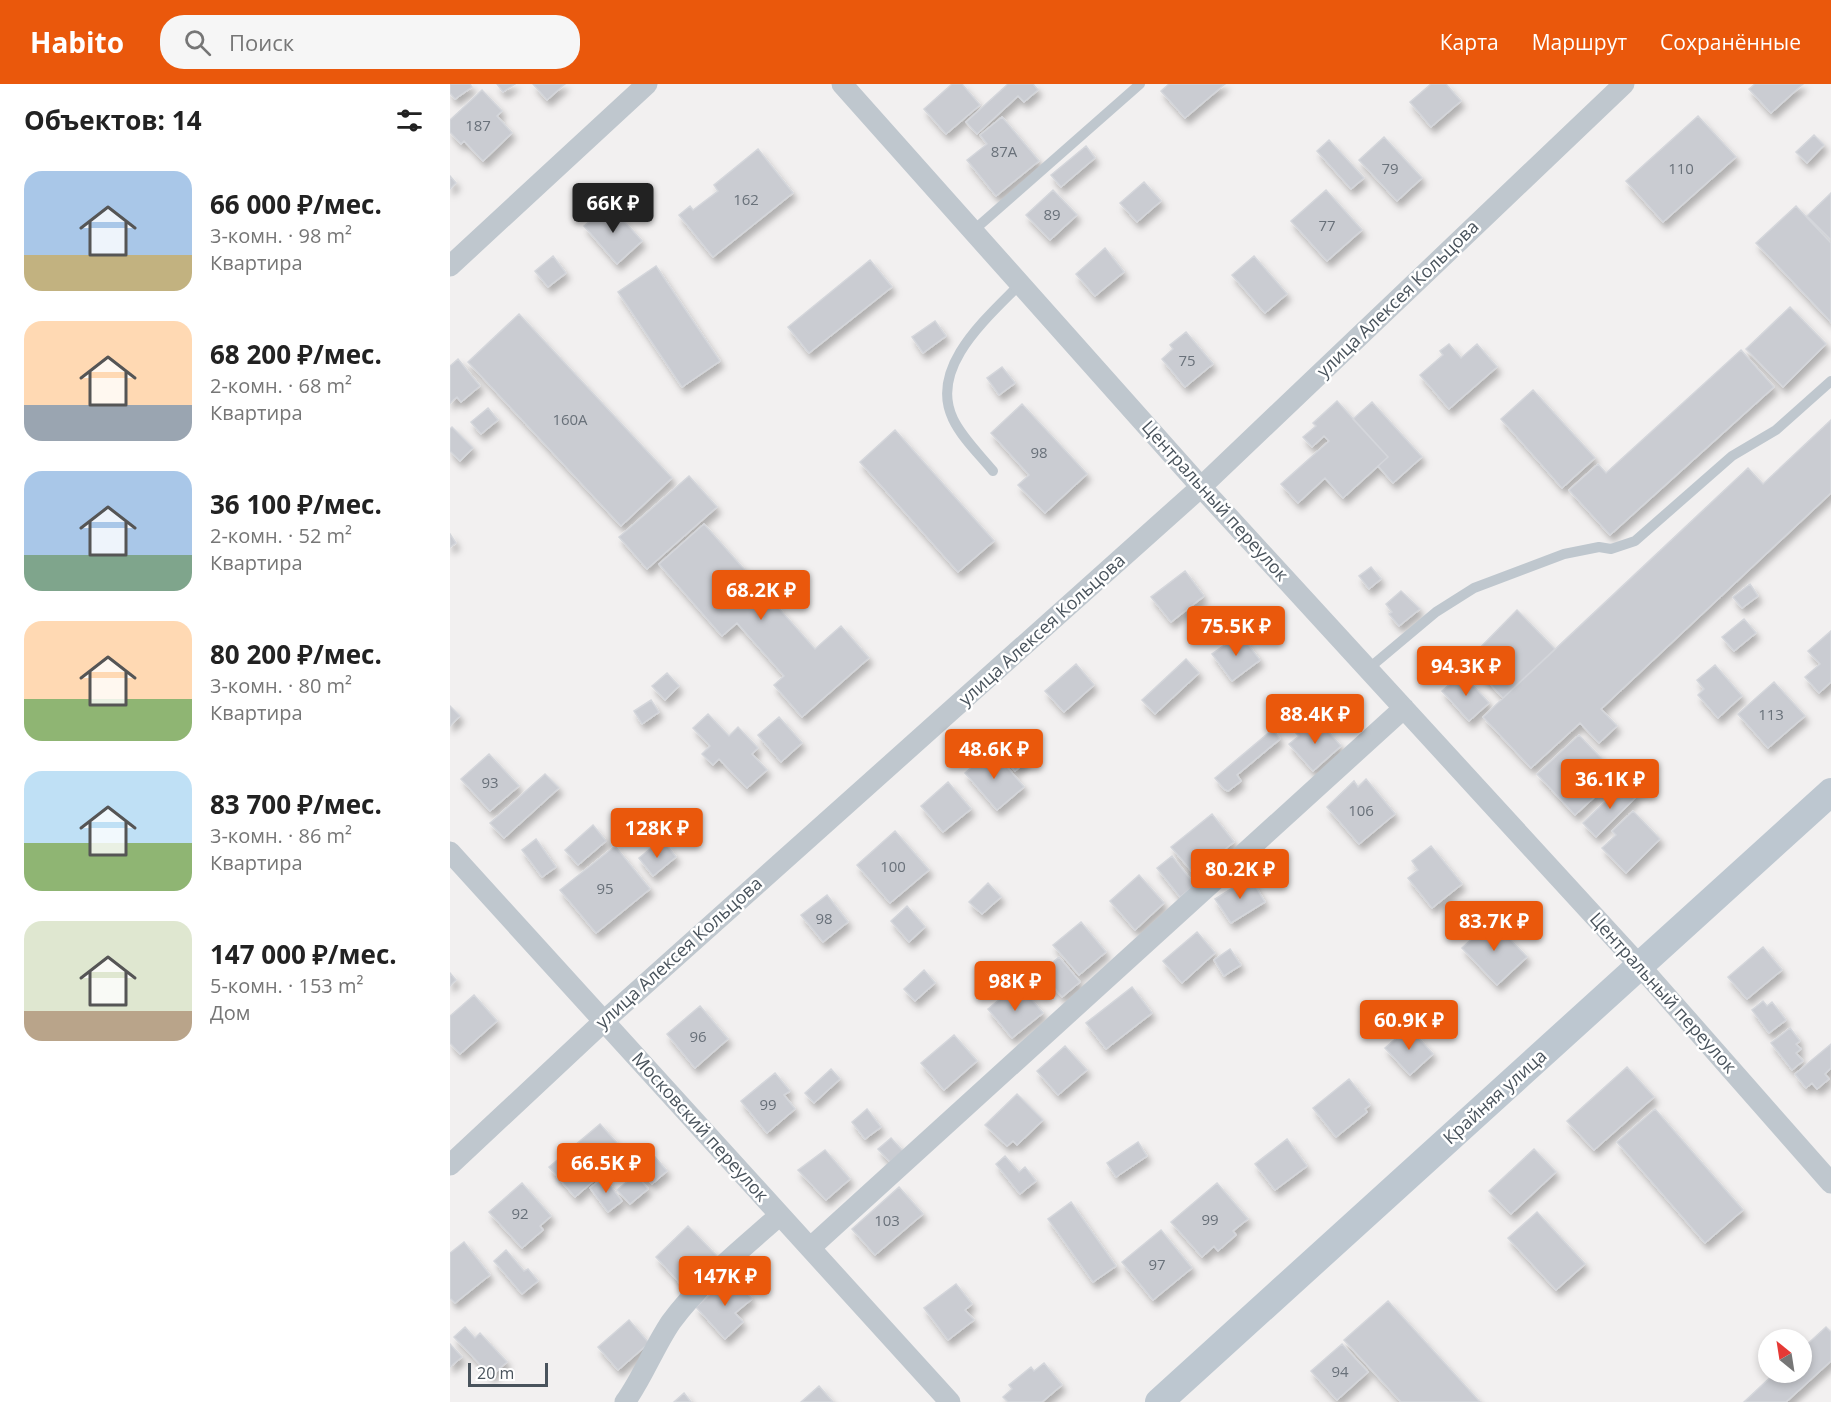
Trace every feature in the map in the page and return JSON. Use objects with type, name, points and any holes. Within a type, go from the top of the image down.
[{"type":"main road","name":"Крайняя улица","points":[[1159,1402],[1831,792]]},
{"type":"street","points":[[450,266],[647,84]]},
{"type":"street","name":"Центральный переулок","points":[[842,84],[1201,487],[1640,966],[1831,1183]]},
{"type":"street","name":"улица Алексея Кольцова","points":[[450,1166],[604,1021],[1201,487],[1624,84]]},
{"type":"street","points":[[810,1248],[1404,708]]},
{"type":"street","name":"Московский переулок","points":[[450,852],[950,1402]]},
{"type":"street","points":[[625,1402],[671,1323],[726,1264],[780,1215]]},
{"type":"lane","points":[[974,230],[1140,84]]},
{"type":"lane","points":[[993,471],[954,422],[945,389],[948,376],[958,357],[993,312],[1021,283]]},
{"type":"lane","points":[[1368,669],[1436,612],[1474,588],[1564,554],[1599,547],[1611,549],[1635,541],[1741,449],[1776,430],[1831,381]]},
{"type":"building","points":[[450,84],[470,84],[472,87],[455,99],[450,93]]},
{"type":"building","points":[[497,84],[515,84],[503,92]]},
{"type":"building","points":[[533,84],[565,84],[547,100]]},
{"type":"building","points":[[952,84],[962,84],[980,105],[946,134],[924,109]]},
{"type":"building","points":[[1008,84],[1033,84],[1038,90],[1024,102],[1018,96],[977,134],[966,122]]},
{"type":"building","points":[[1169,84],[1225,84],[1185,118],[1161,91]]},
{"type":"building","points":[[1431,84],[1446,84],[1461,101],[1431,127],[1410,102]]},
{"type":"building","points":[[1755,84],[1803,84],[1771,113],[1749,89]]},
{"type":"building","points":[[482,90],[502,111],[497,116],[512,133],[483,161],[464,141],[461,144],[450,132],[450,120]]},
{"type":"building","points":[[1698,116],[1736,157],[1663,222],[1626,181]]},
{"type":"building","points":[[1002,117],[1039,161],[996,196],[967,160],[987,144],[980,135]]},
{"type":"building","points":[[1814,135],[1824,145],[1807,163],[1796,152]]},
{"type":"building","points":[[1384,137],[1422,178],[1397,201],[1359,160]]},
{"type":"building","points":[[1329,140],[1364,178],[1351,189],[1317,151]]},
{"type":"building","points":[[1086,146],[1095,158],[1061,187],[1051,175]]},
{"type":"building","points":[[758,149],[793,193],[713,257],[679,215],[690,206],[693,210],[718,191],[714,185]]},
{"type":"building","points":[[450,176],[456,183],[450,189]]},
{"type":"building","points":[[1144,182],[1161,201],[1137,222],[1120,203]]},
{"type":"building","points":[[1053,190],[1077,215],[1050,240],[1026,215]]},
{"type":"building","points":[[1326,190],[1362,230],[1327,261],[1291,221]]},
{"type":"building","points":[[1831,193],[1831,240],[1807,216]]},
{"type":"building","points":[[609,204],[642,241],[617,264],[584,226]]},
{"type":"building","points":[[1796,206],[1831,243],[1831,322],[1756,243]]},
{"type":"building","points":[[1105,248],[1124,272],[1095,296],[1076,274]]},
{"type":"building","points":[[553,256],[566,273],[548,287],[535,271]]},
{"type":"building","points":[[1254,256],[1287,294],[1265,313],[1232,275]]},
{"type":"building","points":[[870,260],[892,287],[809,353],[788,327]]},
{"type":"building","points":[[656,266],[720,361],[682,387],[618,292]]},
{"type":"building","points":[[1790,307],[1826,344],[1783,387],[1746,349]]},
{"type":"building","points":[[519,314],[672,478],[621,526],[468,362]]},
{"type":"building","points":[[935,321],[946,336],[923,353],[912,337]]},
{"type":"building","points":[[1186,332],[1213,364],[1185,387],[1162,359],[1173,349],[1170,345]]},
{"type":"building","points":[[1449,344],[1461,358],[1477,344],[1497,367],[1449,409],[1420,375],[1443,355],[1440,351]]},
{"type":"building","points":[[1741,350],[1774,387],[1610,535],[1569,490],[1598,464],[1606,473]]},
{"type":"building","points":[[458,359],[480,386],[461,402],[457,397],[450,403],[450,366]]},
{"type":"building","points":[[1002,367],[1015,383],[999,395],[987,378]]},
{"type":"building","points":[[1533,390],[1595,458],[1562,488],[1501,419]]},
{"type":"building","points":[[1337,401],[1388,457],[1343,498],[1325,478],[1298,503],[1281,484],[1329,441],[1324,436],[1312,447],[1303,437],[1316,426],[1313,423]]},
{"type":"building","points":[[1372,402],[1422,457],[1393,483],[1378,466],[1388,457],[1353,419]]},
{"type":"building","points":[[1022,404],[1087,474],[1045,513],[1018,485],[1029,475],[991,433]]},
{"type":"building","points":[[488,408],[498,420],[481,434],[471,422]]},
{"type":"building","points":[[1831,420],[1831,493],[1601,709],[1617,726],[1599,743],[1580,723],[1531,768],[1483,717],[1748,468],[1763,484]]},
{"type":"building","points":[[452,427],[473,448],[460,461],[450,451],[450,429]]},
{"type":"building","points":[[895,430],[994,541],[958,572],[860,462]]},
{"type":"building","points":[[689,476],[717,507],[647,569],[619,537]]},
{"type":"building","points":[[704,524],[815,649],[841,626],[869,658],[802,717],[774,685],[784,676],[737,623],[722,636],[659,564]]},
{"type":"building","points":[[450,534],[456,543],[450,547]]},
{"type":"building","points":[[1371,567],[1381,579],[1369,589],[1359,576]]},
{"type":"building","points":[[1185,571],[1204,596],[1171,622],[1151,597]]},
{"type":"building","points":[[1750,584],[1758,596],[1742,608],[1733,597]]},
{"type":"building","points":[[1401,591],[1420,609],[1399,626],[1389,614],[1392,612],[1386,604]]},
{"type":"building","points":[[1517,610],[1555,649],[1503,698],[1468,660]]},
{"type":"building","points":[[1744,619],[1756,633],[1734,651],[1722,637]]},
{"type":"building","points":[[1831,631],[1831,682],[1819,693],[1805,677],[1820,664],[1808,651]]},
{"type":"building","points":[[1240,634],[1260,660],[1232,681],[1212,654]]},
{"type":"building","points":[[1186,659],[1199,673],[1155,714],[1142,700]]},
{"type":"building","points":[[1076,664],[1094,685],[1064,712],[1045,691]]},
{"type":"building","points":[[1715,665],[1742,696],[1718,718],[1698,695],[1704,689],[1697,680]]},
{"type":"building","points":[[667,673],[679,686],[665,700],[652,686]]},
{"type":"building","points":[[1462,673],[1489,703],[1469,721],[1442,691]]},
{"type":"building","points":[[1774,682],[1805,716],[1768,748],[1738,714]]},
{"type":"building","points":[[651,700],[659,712],[642,724],[634,711]]},
{"type":"building","points":[[450,706],[460,716],[450,726]]},
{"type":"building","points":[[708,714],[729,736],[738,727],[758,748],[752,754],[767,770],[747,788],[719,759],[713,765],[702,754],[710,746],[693,728]]},
{"type":"building","points":[[779,717],[802,743],[781,762],[758,735]]},
{"type":"building","points":[[1317,719],[1341,746],[1313,771],[1289,744],[1299,736],[1296,733]]},
{"type":"building","points":[[1273,729],[1280,739],[1237,775],[1241,781],[1228,791],[1224,789],[1215,778]]},
{"type":"building","points":[[1579,735],[1622,780],[1606,795],[1602,790],[1575,815],[1537,774]]},
{"type":"building","points":[[1007,737],[1027,761],[1015,771],[995,747]]},
{"type":"building","points":[[992,749],[1024,787],[997,810],[965,773]]},
{"type":"building","points":[[489,754],[519,786],[490,811],[461,779]]},
{"type":"building","points":[[1639,766],[1652,778],[1640,792],[1627,779]]},
{"type":"building","points":[[545,774],[559,788],[504,838],[490,823]]},
{"type":"building","points":[[1366,779],[1395,814],[1359,844],[1327,807],[1354,781],[1358,787]]},
{"type":"building","points":[[948,782],[971,809],[943,832],[921,806]]},
{"type":"building","points":[[1624,783],[1637,796],[1596,837],[1583,823]]},
{"type":"building","points":[[1633,811],[1660,839],[1626,873],[1602,848],[1616,835],[1612,831]]},
{"type":"building","points":[[1212,814],[1234,842],[1194,874],[1171,847]]},
{"type":"building","points":[[593,825],[606,841],[578,865],[565,850]]},
{"type":"building","points":[[895,831],[929,870],[890,903],[857,865]]},
{"type":"building","points":[[536,839],[556,867],[542,877],[522,850]]},
{"type":"building","points":[[656,844],[660,849],[666,844],[676,857],[653,876],[639,858]]},
{"type":"building","points":[[615,846],[650,889],[596,933],[560,890]]},
{"type":"building","points":[[1431,846],[1462,884],[1432,908],[1408,878],[1418,870],[1412,861]]},
{"type":"building","points":[[1172,856],[1195,885],[1180,897],[1157,868]]},
{"type":"building","points":[[1139,875],[1164,903],[1135,930],[1110,901]]},
{"type":"building","points":[[1250,877],[1265,902],[1231,923],[1215,899]]},
{"type":"building","points":[[988,883],[1001,897],[982,914],[969,902]]},
{"type":"building","points":[[827,895],[848,922],[823,942],[801,915]]},
{"type":"building","points":[[907,906],[925,927],[909,942],[891,921]]},
{"type":"building","points":[[1492,920],[1527,957],[1497,985],[1462,948]]},
{"type":"building","points":[[1081,922],[1106,952],[1079,975],[1053,945]]},
{"type":"building","points":[[1197,932],[1215,953],[1182,983],[1163,961]]},
{"type":"building","points":[[1763,947],[1782,970],[1747,999],[1728,977]]},
{"type":"building","points":[[1230,949],[1241,965],[1224,976],[1214,960]]},
{"type":"building","points":[[1059,957],[1080,982],[1062,997],[1041,972]]},
{"type":"building","points":[[924,970],[935,983],[915,1001],[904,989]]},
{"type":"building","points":[[450,973],[456,980],[450,986]]},
{"type":"building","points":[[1132,987],[1152,1013],[1106,1049],[1086,1023]]},
{"type":"building","points":[[1013,988],[1019,995],[1024,990],[1043,1013],[1012,1038],[988,1009]]},
{"type":"building","points":[[474,995],[497,1021],[460,1054],[450,1043],[450,1016]]},
{"type":"building","points":[[1763,1001],[1767,1006],[1772,1002],[1786,1020],[1769,1033],[1752,1010]]},
{"type":"building","points":[[700,1006],[728,1039],[695,1068],[667,1034]]},
{"type":"building","points":[[1409,1027],[1433,1054],[1410,1075],[1385,1048]]},
{"type":"building","points":[[1790,1028],[1800,1041],[1796,1044],[1801,1049],[1796,1053],[1803,1061],[1792,1070],[1771,1043]]},
{"type":"building","points":[[954,1035],[977,1061],[944,1090],[921,1063]]},
{"type":"building","points":[[1831,1044],[1831,1068],[1825,1074],[1829,1079],[1817,1089],[1812,1083],[1806,1088],[1795,1074]]},
{"type":"building","points":[[1065,1046],[1087,1070],[1058,1095],[1037,1071]]},
{"type":"building","points":[[1627,1067],[1654,1097],[1594,1150],[1567,1121]]},
{"type":"building","points":[[831,1069],[840,1079],[814,1103],[805,1093]]},
{"type":"building","points":[[775,1073],[790,1091],[784,1095],[795,1109],[767,1133],[741,1101]]},
{"type":"building","points":[[1349,1079],[1370,1105],[1365,1109],[1367,1112],[1336,1137],[1313,1108]]},
{"type":"building","points":[[1017,1094],[1043,1120],[1017,1145],[1013,1141],[1007,1146],[985,1125]]},
{"type":"building","points":[[867,1109],[881,1127],[865,1139],[852,1122]]},
{"type":"building","points":[[1655,1109],[1743,1210],[1705,1243],[1617,1142]]},
{"type":"building","points":[[600,1124],[626,1153],[575,1197],[549,1167]]},
{"type":"building","points":[[891,1138],[903,1151],[890,1162],[878,1149]]},
{"type":"building","points":[[1287,1139],[1307,1166],[1275,1190],[1255,1164]]},
{"type":"building","points":[[1138,1142],[1147,1156],[1116,1177],[1107,1163]]},
{"type":"building","points":[[1534,1149],[1556,1172],[1511,1214],[1489,1191]]},
{"type":"building","points":[[825,1150],[850,1179],[826,1200],[798,1170]]},
{"type":"building","points":[[1005,1156],[1019,1172],[1025,1167],[1036,1181],[1020,1194],[996,1164]]},
{"type":"building","points":[[655,1157],[667,1171],[652,1184],[639,1170]]},
{"type":"building","points":[[636,1174],[648,1189],[630,1204],[617,1190]]},
{"type":"building","points":[[604,1177],[622,1201],[608,1212],[590,1188]]},
{"type":"building","points":[[522,1183],[551,1216],[540,1226],[543,1230],[522,1248],[489,1212]]},
{"type":"building","points":[[1217,1183],[1248,1219],[1233,1231],[1236,1235],[1218,1251],[1214,1246],[1202,1257],[1171,1222]]},
{"type":"building","points":[[899,1187],[923,1214],[875,1255],[852,1229]]},
{"type":"building","points":[[1071,1202],[1116,1266],[1093,1282],[1048,1219]]},
{"type":"building","points":[[1537,1212],[1585,1264],[1556,1290],[1508,1238]]},
{"type":"building","points":[[688,1226],[718,1257],[685,1289],[656,1257]]},
{"type":"building","points":[[1161,1230],[1192,1268],[1153,1300],[1122,1262]]},
{"type":"building","points":[[464,1242],[490,1275],[455,1303],[450,1298],[450,1253]]},
{"type":"building","points":[[506,1250],[524,1271],[528,1269],[538,1281],[522,1294],[494,1261]]},
{"type":"building","points":[[732,1275],[752,1299],[735,1313],[743,1322],[725,1339],[696,1307]]},
{"type":"building","points":[[956,1284],[972,1304],[965,1310],[974,1320],[948,1340],[924,1308]]},
{"type":"building","points":[[1388,1301],[1480,1402],[1401,1402],[1344,1340]]},
{"type":"building","points":[[629,1320],[649,1343],[618,1370],[598,1347]]},
{"type":"building","points":[[465,1327],[475,1338],[480,1333],[507,1362],[491,1376],[454,1337]]},
{"type":"building","points":[[1826,1327],[1831,1332],[1831,1361],[1812,1378],[1812,1340]]},
{"type":"building","points":[[450,1344],[462,1357],[450,1367]]},
{"type":"building","points":[[1342,1344],[1368,1372],[1337,1400],[1311,1371]]},
{"type":"building","points":[[1044,1363],[1062,1385],[1042,1402],[1008,1402],[1003,1397],[1012,1389],[1009,1385],[1031,1367],[1034,1371]]},
{"type":"building","points":[[1764,1383],[1807,1383],[1786,1402],[1744,1402]]},
{"type":"building","points":[[819,1386],[833,1402],[801,1402]]},
{"type":"building","points":[[684,1393],[691,1402],[674,1402]]}]
